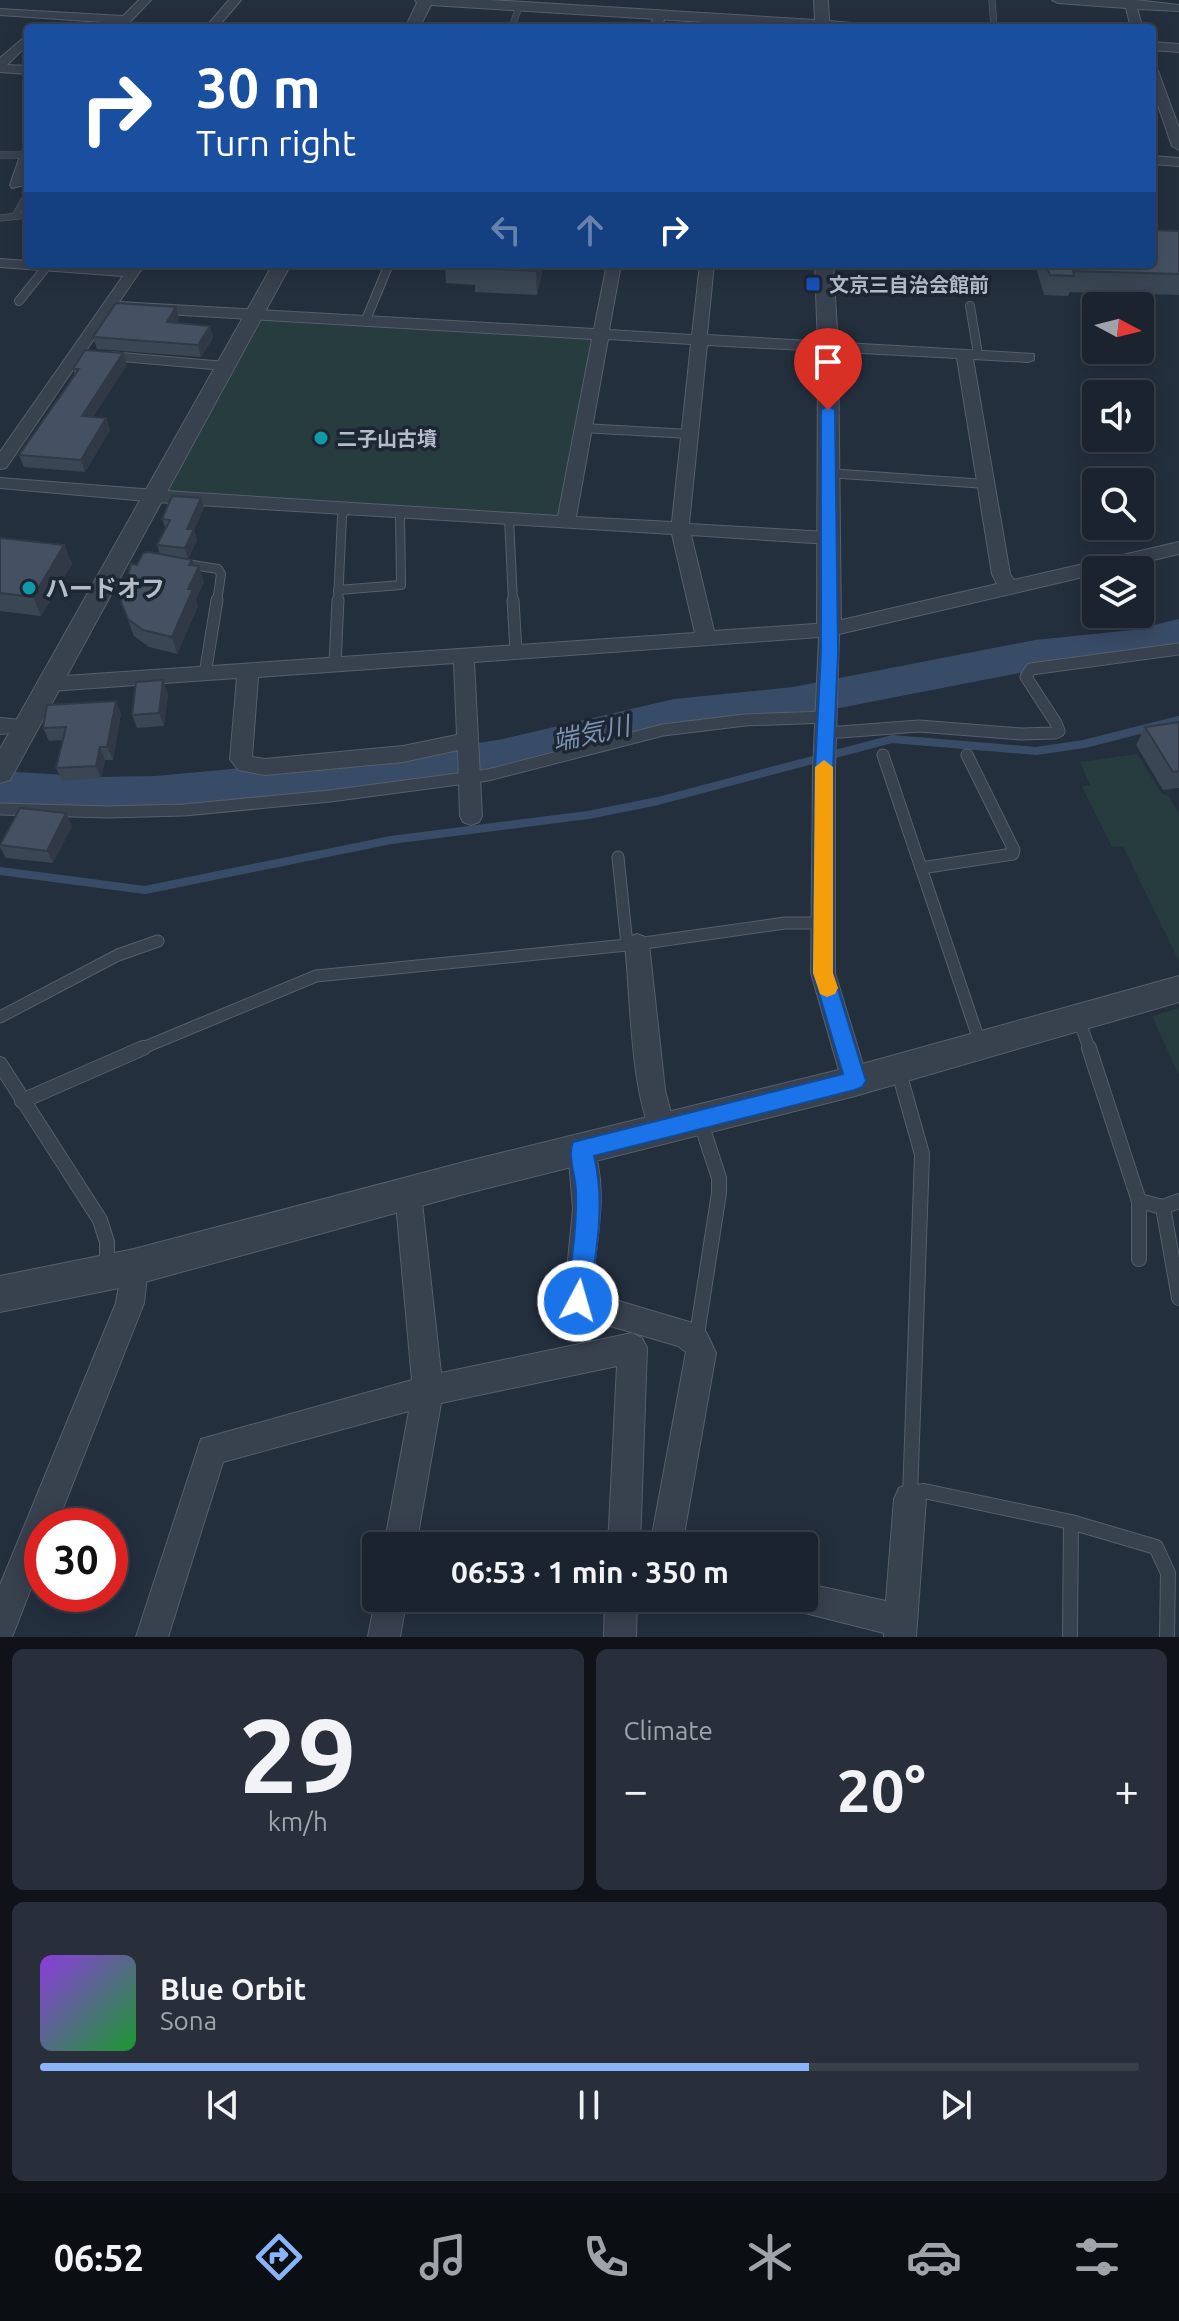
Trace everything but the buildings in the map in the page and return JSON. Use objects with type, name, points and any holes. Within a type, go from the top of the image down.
[{"type":"street","points":[[0,12],[122,24],[145,0]]},
{"type":"street","points":[[214,24],[235,0]]},
{"type":"street","points":[[414,24],[425,0],[519,6],[657,22],[723,24]]},
{"type":"street","points":[[821,0],[822,24]]},
{"type":"street","points":[[1058,0],[1130,2],[1179,8]]},
{"type":"street","points":[[1130,2],[1136,24]]},
{"type":"street","points":[[42,24],[50,16]]},
{"type":"street","points":[[2,70],[24,42]]},
{"type":"street","points":[[1156,46],[1179,48]]},
{"type":"street","points":[[2,70],[24,70]]},
{"type":"street","points":[[1156,77],[1163,88],[1179,146]]},
{"type":"street","points":[[1156,160],[1179,162]]},
{"type":"street","points":[[0,187],[24,188]]},
{"type":"street","points":[[0,263],[24,264]]},
{"type":"street","points":[[0,464],[84,354],[109,306],[135,268]]},
{"type":"street","points":[[0,773],[25,726],[127,559],[153,496],[280,268]]},
{"type":"street","points":[[566,522],[613,268]]},
{"type":"street","points":[[706,639],[680,528],[707,268]]},
{"type":"street","points":[[824,268],[828,347],[829,630],[823,973],[855,1081]]},
{"type":"street","points":[[109,306],[1028,357]]},
{"type":"street","points":[[971,354],[986,484],[1001,574],[1009,588]]},
{"type":"street","points":[[0,483],[153,496],[829,538]]},
{"type":"street","points":[[50,684],[829,630],[1179,548]]},
{"type":"street","points":[[464,656],[471,816]]},
{"type":"street","points":[[248,672],[241,759],[246,764],[265,767],[403,754],[469,740]]},
{"type":"street","points":[[0,726],[25,726]]},
{"type":"street","points":[[632,944],[652,1090],[662,1129]]},
{"type":"street","points":[[0,1294],[120,1270],[408,1193],[855,1081],[1179,989]]},
{"type":"street","points":[[581,1149],[587,1171],[588,1221],[578,1301],[686,1334],[696,1342],[702,1362],[669,1532]]},
{"type":"street","points":[[403,1532],[428,1391],[408,1193]]},
{"type":"street","points":[[0,1625],[130,1303],[120,1270]]},
{"type":"street","points":[[152,1637],[212,1450],[428,1391],[632,1348],[625,1532]]},
{"type":"street","points":[[818,1604],[900,1629],[910,1499]]},
{"type":"street","points":[[384,1637],[388,1612]]},
{"type":"street","points":[[620,1637],[621,1612]]},
{"type":"lane","points":[[992,0],[994,24]]},
{"type":"lane","points":[[513,24],[519,6]]},
{"type":"lane","points":[[0,155],[24,154]]},
{"type":"lane","points":[[15,216],[24,188]]},
{"type":"lane","points":[[0,218],[24,215]]},
{"type":"lane","points":[[19,301],[45,268]]},
{"type":"lane","points":[[365,322],[387,268]]},
{"type":"lane","points":[[970,306],[971,354]]},
{"type":"lane","points":[[106,356],[225,366]]},
{"type":"lane","points":[[582,428],[690,434]]},
{"type":"lane","points":[[828,473],[986,484]]},
{"type":"lane","points":[[335,665],[342,516],[346,508]]},
{"type":"lane","points":[[338,590],[401,585],[400,512]]},
{"type":"lane","points":[[509,518],[516,652]]},
{"type":"lane","points":[[164,562],[209,566],[218,569],[221,574],[205,674]]},
{"type":"lane","points":[[0,809],[108,812],[184,810],[471,778],[663,730],[745,720],[828,725],[844,735],[916,726],[1030,735],[1055,733],[1059,731],[1056,723],[1026,677],[1031,669],[1179,649]]},
{"type":"lane","points":[[883,755],[981,1046]]},
{"type":"lane","points":[[921,868],[1013,854],[1014,850],[967,755]]},
{"type":"lane","points":[[618,857],[632,944]]},
{"type":"lane","points":[[22,1101],[199,1023],[316,976],[632,944],[785,923],[823,923]]},
{"type":"lane","points":[[0,1017],[118,955],[158,941]]},
{"type":"lane","points":[[1078,1018],[1108,1098],[1139,1201],[1139,1259]]},
{"type":"lane","points":[[0,1064],[100,1220],[120,1270]]},
{"type":"lane","points":[[898,1069],[922,1154],[910,1499]]},
{"type":"lane","points":[[696,1342],[719,1193],[719,1178],[700,1120]]},
{"type":"lane","points":[[1139,1201],[1163,1207],[1179,1201]]},
{"type":"lane","points":[[1163,1207],[1179,1298]]},
{"type":"lane","points":[[910,1499],[916,1492],[924,1491],[1071,1522],[1156,1547],[1174,1573],[1167,1637]]},
{"type":"lane","points":[[1070,1637],[1071,1522]]},
{"type":"green space","points":[[252,316],[601,334],[566,522],[153,496]]},
{"type":"green space","points":[[1137,754],[1162,794],[1168,795],[1179,813],[1179,961],[1123,846],[1112,847],[1082,787],[1090,785],[1080,762]]},
{"type":"green space","points":[[1179,1008],[1179,1075],[1152,1016]]},
{"type":"waterway","name":"端気川","points":[[0,788],[100,794],[156,793],[436,767],[503,756],[674,715],[793,702],[1035,655],[1133,644],[1179,633]]},
{"type":"waterway","points":[[0,871],[145,890],[391,840],[588,815],[658,801],[892,739],[1036,751],[1084,744],[1179,720]]},
{"type":"slow traffic","points":[[824,767],[823,973],[827,988]]},
{"type":"place","name":"文京三自治会館前","points":[[813,284]]},
{"type":"place","name":"二子山古墳","points":[[321,438]]},
{"type":"place","name":"ハードオフ","points":[[29,588]]},
{"type":"route","points":[[578,1301],[588,1221],[587,1171],[581,1149],[855,1081],[823,973],[824,770],[830,652],[828,410]]}]
